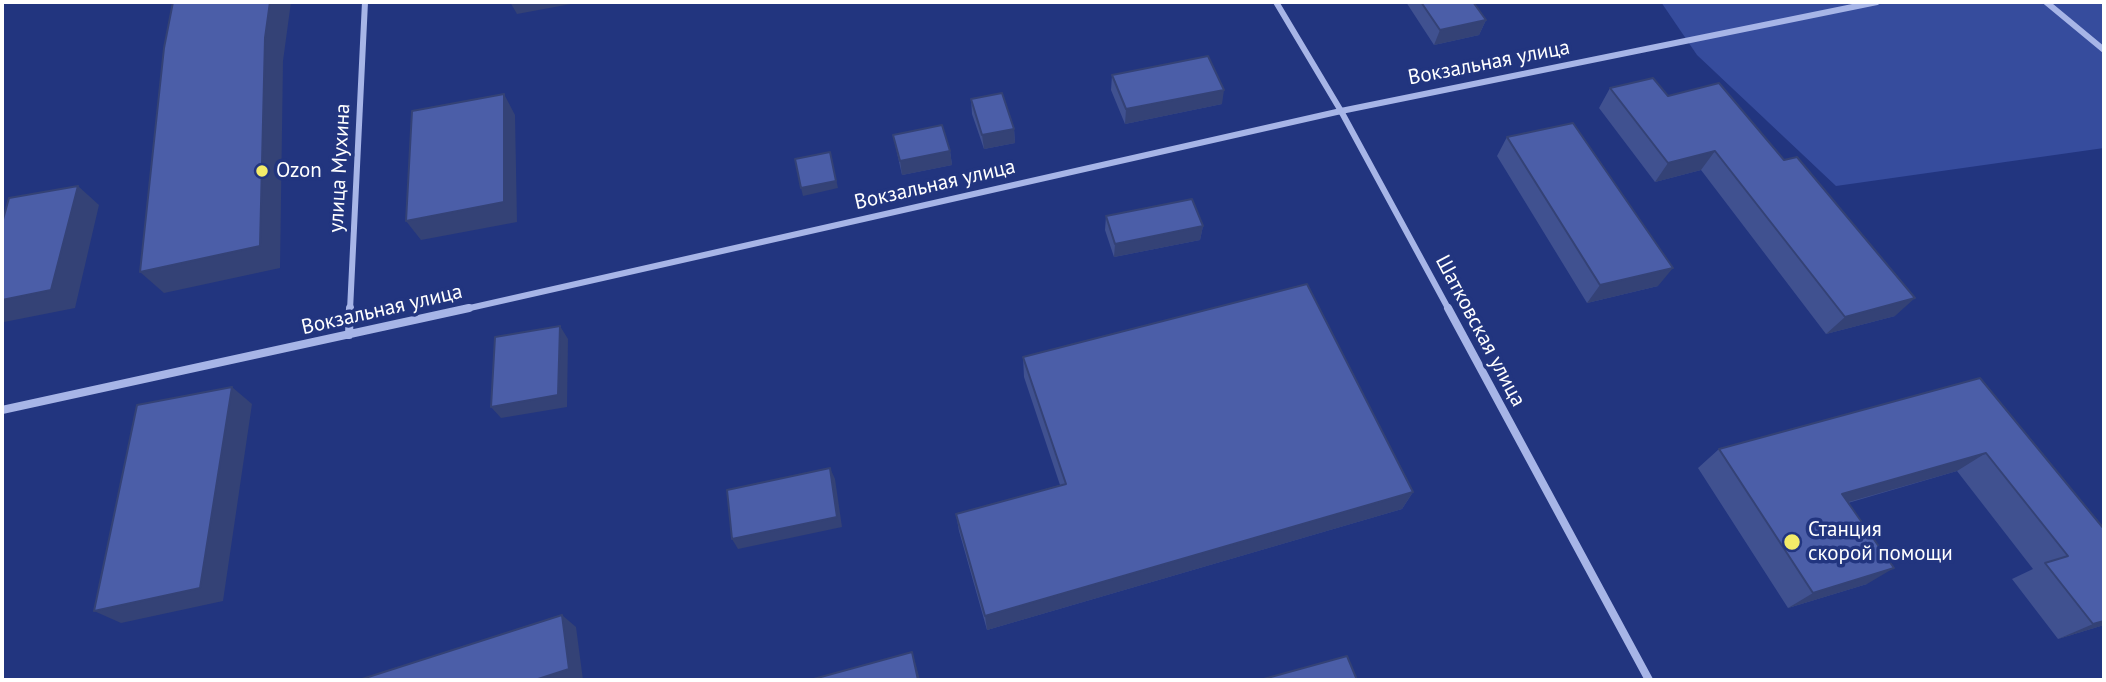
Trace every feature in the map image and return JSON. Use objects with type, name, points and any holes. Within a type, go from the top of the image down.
[{"type":"street","name":"улица Мухина","points":[[349,335],[365,2]]},
{"type":"street","name":"Шатковская улица","points":[[1276,2],[1341,111],[1649,680]]},
{"type":"street","name":"Вокзальная улица","points":[[2,410],[349,335],[1341,111],[1877,2]]},
{"type":"street","points":[[2046,2],[2104,50]]},
{"type":"shaded area","points":[[1661,2],[2104,2],[2104,148],[1836,186],[1697,55]]},
{"type":"building","points":[[173,2],[270,2],[265,38],[260,246],[140,272],[164,48]]},
{"type":"building","points":[[1421,2],[1473,2],[1486,20],[1440,30]]},
{"type":"building","points":[[1208,56],[1224,90],[1126,109],[1112,75]]},
{"type":"building","points":[[1653,78],[1668,96],[1719,83],[1784,160],[1797,157],[1915,298],[1845,317],[1715,151],[1668,163],[1610,88]]},
{"type":"building","points":[[1002,93],[1014,129],[982,135],[971,99]]},
{"type":"building","points":[[504,94],[504,202],[406,221],[412,111]]},
{"type":"building","points":[[1573,123],[1673,268],[1600,285],[1507,137]]},
{"type":"building","points":[[942,125],[950,151],[900,161],[893,135]]},
{"type":"building","points":[[830,152],[836,181],[801,188],[795,159]]},
{"type":"building","points":[[78,186],[51,290],[2,300],[2,223],[9,198]]},
{"type":"building","points":[[1192,199],[1203,226],[1115,244],[1106,216]]},
{"type":"building","points":[[1307,284],[1413,492],[985,616],[956,514],[1066,484],[1023,357]]},
{"type":"building","points":[[560,326],[558,395],[491,407],[495,337]]},
{"type":"building","name":"Станция скорой помощи","points":[[1980,378],[2104,529],[2104,621],[2093,624],[2045,563],[2068,556],[1986,453],[1842,494],[1894,568],[1813,593],[1719,449]]},
{"type":"building","points":[[232,387],[200,588],[94,611],[137,405]]},
{"type":"building","points":[[830,468],[837,517],[732,539],[727,490]]},
{"type":"building","points":[[562,615],[569,669],[535,680],[359,680]]},
{"type":"building","points":[[912,652],[918,680],[810,680]]},
{"type":"building","points":[[1347,656],[1357,680],[1260,680]]},
{"type":"place","name":"Ozon","points":[[262,171]]},
{"type":"place","name":"Станция скорой помощи","points":[[1792,542]]}]
